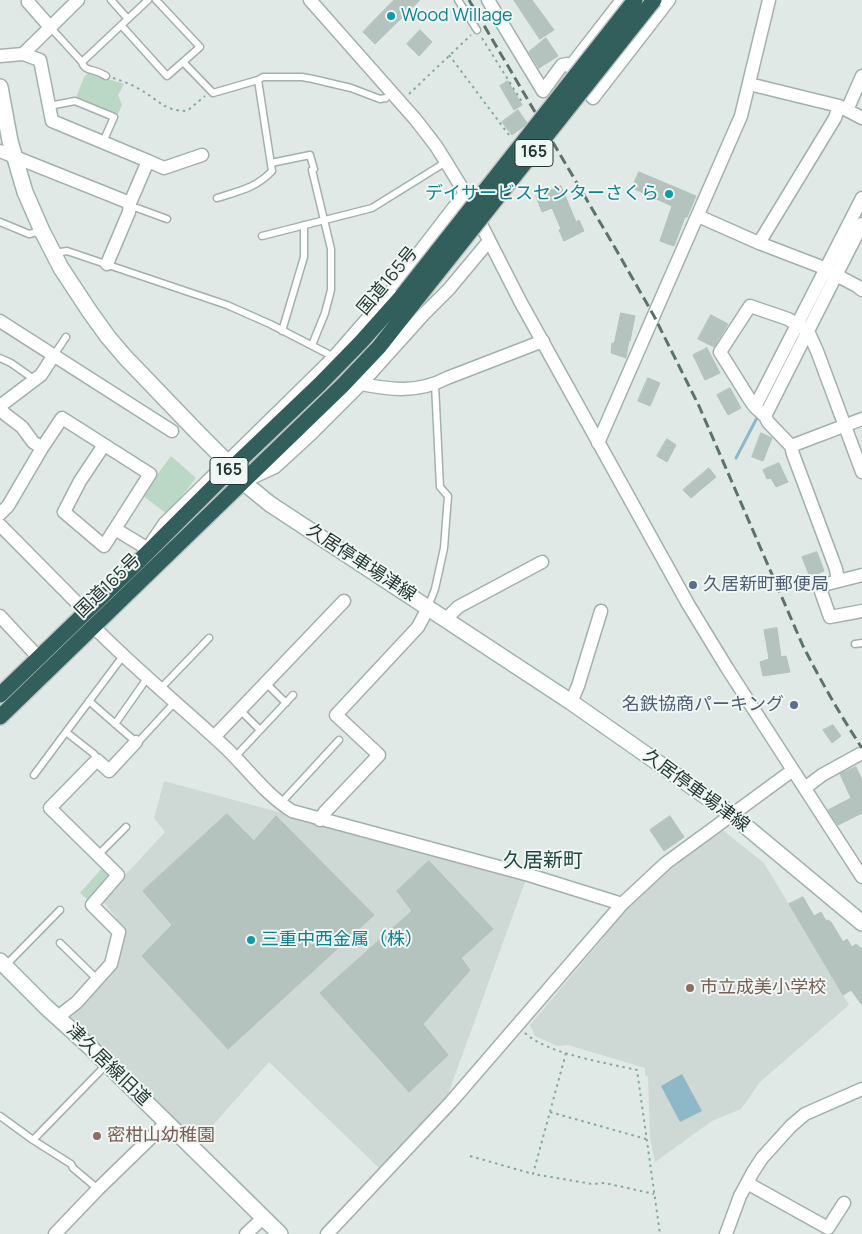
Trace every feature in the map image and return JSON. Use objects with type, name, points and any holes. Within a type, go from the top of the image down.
[{"type":"highway","name":"国道165号","points":[[0,717],[343,385],[379,347],[407,300],[635,0]]},
{"type":"highway","name":"国道165号","points":[[0,695],[144,554],[230,465],[312,391],[407,300],[654,0]]},
{"type":"main road","name":"久居停車場津線","points":[[0,87],[4,112],[25,192],[60,268],[108,337],[145,378],[230,465],[243,482],[270,504],[571,702],[731,814],[860,917]]},
{"type":"main road","name":"津久居線旧道","points":[[2,964],[167,1122],[280,1234]]},
{"type":"street","points":[[29,0],[28,2],[50,27]]},
{"type":"street","points":[[23,54],[78,0]]},
{"type":"street","points":[[310,0],[416,120],[436,146],[465,193],[520,301],[688,604],[862,877]]},
{"type":"street","points":[[488,0],[543,91],[562,65],[567,64],[593,98],[669,0]]},
{"type":"street","points":[[570,67],[622,0]]},
{"type":"street","points":[[598,444],[741,116],[769,0]]},
{"type":"street","points":[[0,56],[23,54],[40,60],[52,121],[164,168],[202,154]]},
{"type":"street","points":[[759,243],[862,76]]},
{"type":"street","points":[[749,84],[843,108],[862,118]]},
{"type":"street","points":[[0,152],[130,205]]},
{"type":"street","points":[[108,264],[148,161]]},
{"type":"street","name":"国道165号","points":[[230,465],[334,357],[402,278],[465,193]]},
{"type":"street","points":[[760,411],[831,272],[862,198]]},
{"type":"street","points":[[698,216],[831,272],[862,290]]},
{"type":"street","points":[[831,272],[862,224]]},
{"type":"street","name":"国道165号","points":[[243,482],[275,467],[312,433],[361,384],[449,289],[489,242]]},
{"type":"street","points":[[838,582],[836,569],[791,446],[768,422],[720,352],[750,306],[788,319],[802,328],[816,351],[862,472]]},
{"type":"street","points":[[0,321],[172,431]]},
{"type":"street","points":[[361,384],[398,390],[435,384],[543,341]]},
{"type":"street","points":[[42,448],[33,442],[22,427],[5,414],[0,407],[42,375],[54,355]]},
{"type":"street","points":[[0,514],[8,506],[62,418],[150,474],[104,546],[64,512],[80,481],[104,445]]},
{"type":"street","points":[[791,446],[862,419]]},
{"type":"street","points":[[0,525],[86,612]]},
{"type":"street","points":[[115,529],[144,554]]},
{"type":"street","points":[[445,620],[458,607],[542,562]]},
{"type":"street","points":[[862,575],[819,586],[830,616],[862,611]]},
{"type":"street","points":[[214,737],[344,601]]},
{"type":"street","points":[[320,820],[324,813],[379,755],[336,715],[418,627],[428,608]]},
{"type":"street","points":[[571,702],[578,686],[601,611]]},
{"type":"street","points":[[0,616],[39,658]]},
{"type":"street","points":[[93,626],[123,656],[236,757],[280,804],[292,811],[529,875],[622,904]]},
{"type":"street","points":[[58,1017],[76,1002],[111,964],[119,932],[92,905],[118,875],[50,808],[97,760],[109,771],[136,742]]},
{"type":"street","points":[[805,788],[822,775],[862,754]]},
{"type":"street","points":[[327,1234],[451,1102],[622,904],[666,863],[793,770]]},
{"type":"street","points":[[726,1234],[740,1196],[762,1158],[791,1126],[805,1114],[862,1089]]},
{"type":"street","points":[[55,1234],[167,1122]]},
{"type":"street","points":[[747,1183],[828,1228],[844,1203]]},
{"type":"street","points":[[246,1234],[263,1218]]},
{"type":"lane","points":[[110,0],[128,19]]},
{"type":"lane","points":[[82,62],[148,0]]},
{"type":"lane","points":[[121,25],[167,76],[200,47],[156,0]]},
{"type":"lane","points":[[458,0],[477,30]]},
{"type":"lane","points":[[50,27],[82,62],[86,69],[97,71],[106,76]]},
{"type":"lane","points":[[183,62],[213,94],[263,77],[302,77],[351,88],[380,99],[386,98]]},
{"type":"lane","points":[[217,198],[253,186],[261,182],[272,171],[258,80]]},
{"type":"lane","points":[[49,106],[75,101],[114,117],[103,142]]},
{"type":"lane","points":[[271,164],[310,155],[314,168],[312,170],[331,249],[332,290],[312,345]]},
{"type":"lane","points":[[262,236],[372,208],[446,162]]},
{"type":"lane","points":[[130,205],[166,219]]},
{"type":"lane","points":[[0,222],[29,234],[42,231]]},
{"type":"lane","points":[[282,330],[304,257],[304,225]]},
{"type":"lane","points":[[53,253],[67,250],[227,305],[282,330],[334,357]]},
{"type":"lane","points":[[54,355],[66,337]]},
{"type":"lane","points":[[0,358],[11,363],[35,380]]},
{"type":"lane","points":[[428,608],[435,588],[444,548],[448,496],[440,487],[435,384]]},
{"type":"lane","points":[[161,688],[209,638]]},
{"type":"lane","points":[[34,775],[123,656]]},
{"type":"lane","points":[[116,724],[148,677]]},
{"type":"lane","points":[[266,683],[286,703]]},
{"type":"lane","points":[[236,757],[293,695]]},
{"type":"lane","points":[[89,701],[136,742],[176,702]]},
{"type":"lane","points":[[240,710],[260,730]]},
{"type":"lane","points":[[66,732],[94,754],[97,760]]},
{"type":"lane","points":[[280,804],[339,740]]},
{"type":"lane","points":[[98,855],[126,827]]},
{"type":"lane","points":[[2,964],[60,910]]},
{"type":"lane","points":[[60,944],[98,979]]},
{"type":"lane","points":[[33,1140],[107,1064]]},
{"type":"lane","points":[[0,1116],[71,1164],[73,1168],[98,1189]]},
{"type":"path","points":[[400,102],[477,30],[522,102]]},
{"type":"path","points":[[450,55],[509,135]]},
{"type":"path","points":[[106,76],[131,84],[163,106],[180,111],[187,111],[211,91]]},
{"type":"path","points":[[518,1026],[532,1040],[566,1053],[637,1070],[660,1234]]},
{"type":"path","points":[[533,1174],[566,1053]]},
{"type":"path","points":[[550,1112],[646,1138]]},
{"type":"path","points":[[470,1156],[533,1174],[592,1184],[605,1183],[654,1194]]},
{"type":"shaded area","points":[[164,781],[526,879],[446,1100],[380,1169],[269,1062],[197,1143],[71,1017],[118,967],[124,928],[102,900],[165,832],[154,818]]},
{"type":"shaded area","points":[[720,828],[764,863],[849,1005],[760,1082],[741,1109],[712,1121],[655,1162],[650,1138],[648,1077],[645,1075],[645,1068],[568,1045],[557,1046],[535,1036],[530,1025],[604,937],[601,935],[641,893],[671,865]]},
{"type":"green space","points":[[88,73],[124,84],[118,95],[122,105],[117,116],[76,98],[84,77]]},
{"type":"green space","points":[[171,456],[196,478],[167,514],[142,495]]},
{"type":"green space","points":[[103,867],[108,872],[108,878],[88,900],[80,893]]},
{"type":"water","points":[[682,1074],[702,1111],[680,1122],[661,1086]]},
{"type":"building","name":"Wood Willage","points":[[394,0],[420,0],[375,44],[363,32]]},
{"type":"building","points":[[514,0],[532,0],[554,30],[540,39]]},
{"type":"building","points":[[420,30],[432,42],[419,56],[407,44]]},
{"type":"building","points":[[546,38],[558,56],[539,68],[529,52]]},
{"type":"building","points":[[508,81],[522,105],[514,110],[500,86]]},
{"type":"building","points":[[518,110],[527,123],[512,135],[502,122]]},
{"type":"building","name":"デイサービスセンターさくら","points":[[639,172],[696,196],[687,217],[685,217],[674,246],[660,241],[672,206],[632,188]]},
{"type":"building","points":[[561,186],[576,222],[579,220],[584,231],[564,241],[552,208],[542,212],[536,196]]},
{"type":"building","points":[[621,313],[635,316],[626,358],[611,353]]},
{"type":"building","points":[[711,315],[728,324],[714,347],[698,339]]},
{"type":"building","points":[[707,348],[720,373],[705,380],[693,355]]},
{"type":"building","points":[[648,378],[660,383],[650,406],[638,401]]},
{"type":"building","points":[[730,388],[741,408],[728,415],[717,395]]},
{"type":"building","points":[[761,433],[772,438],[763,461],[752,457]]},
{"type":"building","points":[[667,439],[676,445],[667,462],[657,456]]},
{"type":"building","points":[[779,463],[788,482],[776,487],[771,478],[767,479],[763,470]]},
{"type":"building","points":[[709,468],[716,477],[691,498],[683,490]]},
{"type":"building","points":[[817,552],[824,571],[810,577],[802,557]]},
{"type":"building","points":[[777,628],[781,657],[786,656],[790,672],[763,676],[760,662],[769,659],[764,630]]},
{"type":"building","points":[[833,725],[841,736],[832,743],[823,730]]},
{"type":"building","points":[[856,767],[862,780],[862,813],[838,825],[828,810],[851,798],[840,774]]},
{"type":"building","name":"三重中西金属（株）","points":[[227,814],[254,841],[276,816],[374,915],[228,1049],[142,956],[172,925],[143,891]]},
{"type":"building","points":[[670,816],[684,837],[664,851],[650,830]]},
{"type":"building","points":[[429,861],[493,929],[461,958],[470,970],[423,1024],[448,1055],[409,1092],[320,993],[412,911],[397,891]]},
{"type":"building","points":[[803,897],[814,916],[821,912],[826,921],[829,920],[831,922],[843,942],[847,939],[852,947],[856,944],[862,949],[862,1005],[851,990],[843,995],[789,904]]},
{"type":"waterway","points":[[762,408],[785,362]]},
{"type":"waterway","points":[[736,458],[759,414]]},
{"type":"railway","points":[[469,0],[654,316],[699,406],[803,646],[831,698],[862,748]]},
{"type":"place","name":"Wood Willage","points":[[391,16]]},
{"type":"place","name":"デイサービスセンターさくら","points":[[669,194]]},
{"type":"place","name":"久居新町郵便局","points":[[693,585]]},
{"type":"place","name":"名鉄協商パーキング","points":[[794,705]]},
{"type":"place","name":"三重中西金属（株）","points":[[251,940]]},
{"type":"place","name":"市立成美小学校","points":[[690,988]]},
{"type":"place","name":"密柑山幼稚園","points":[[97,1136]]},
{"type":"district","name":"久居新町","points":[[543,861]]}]
